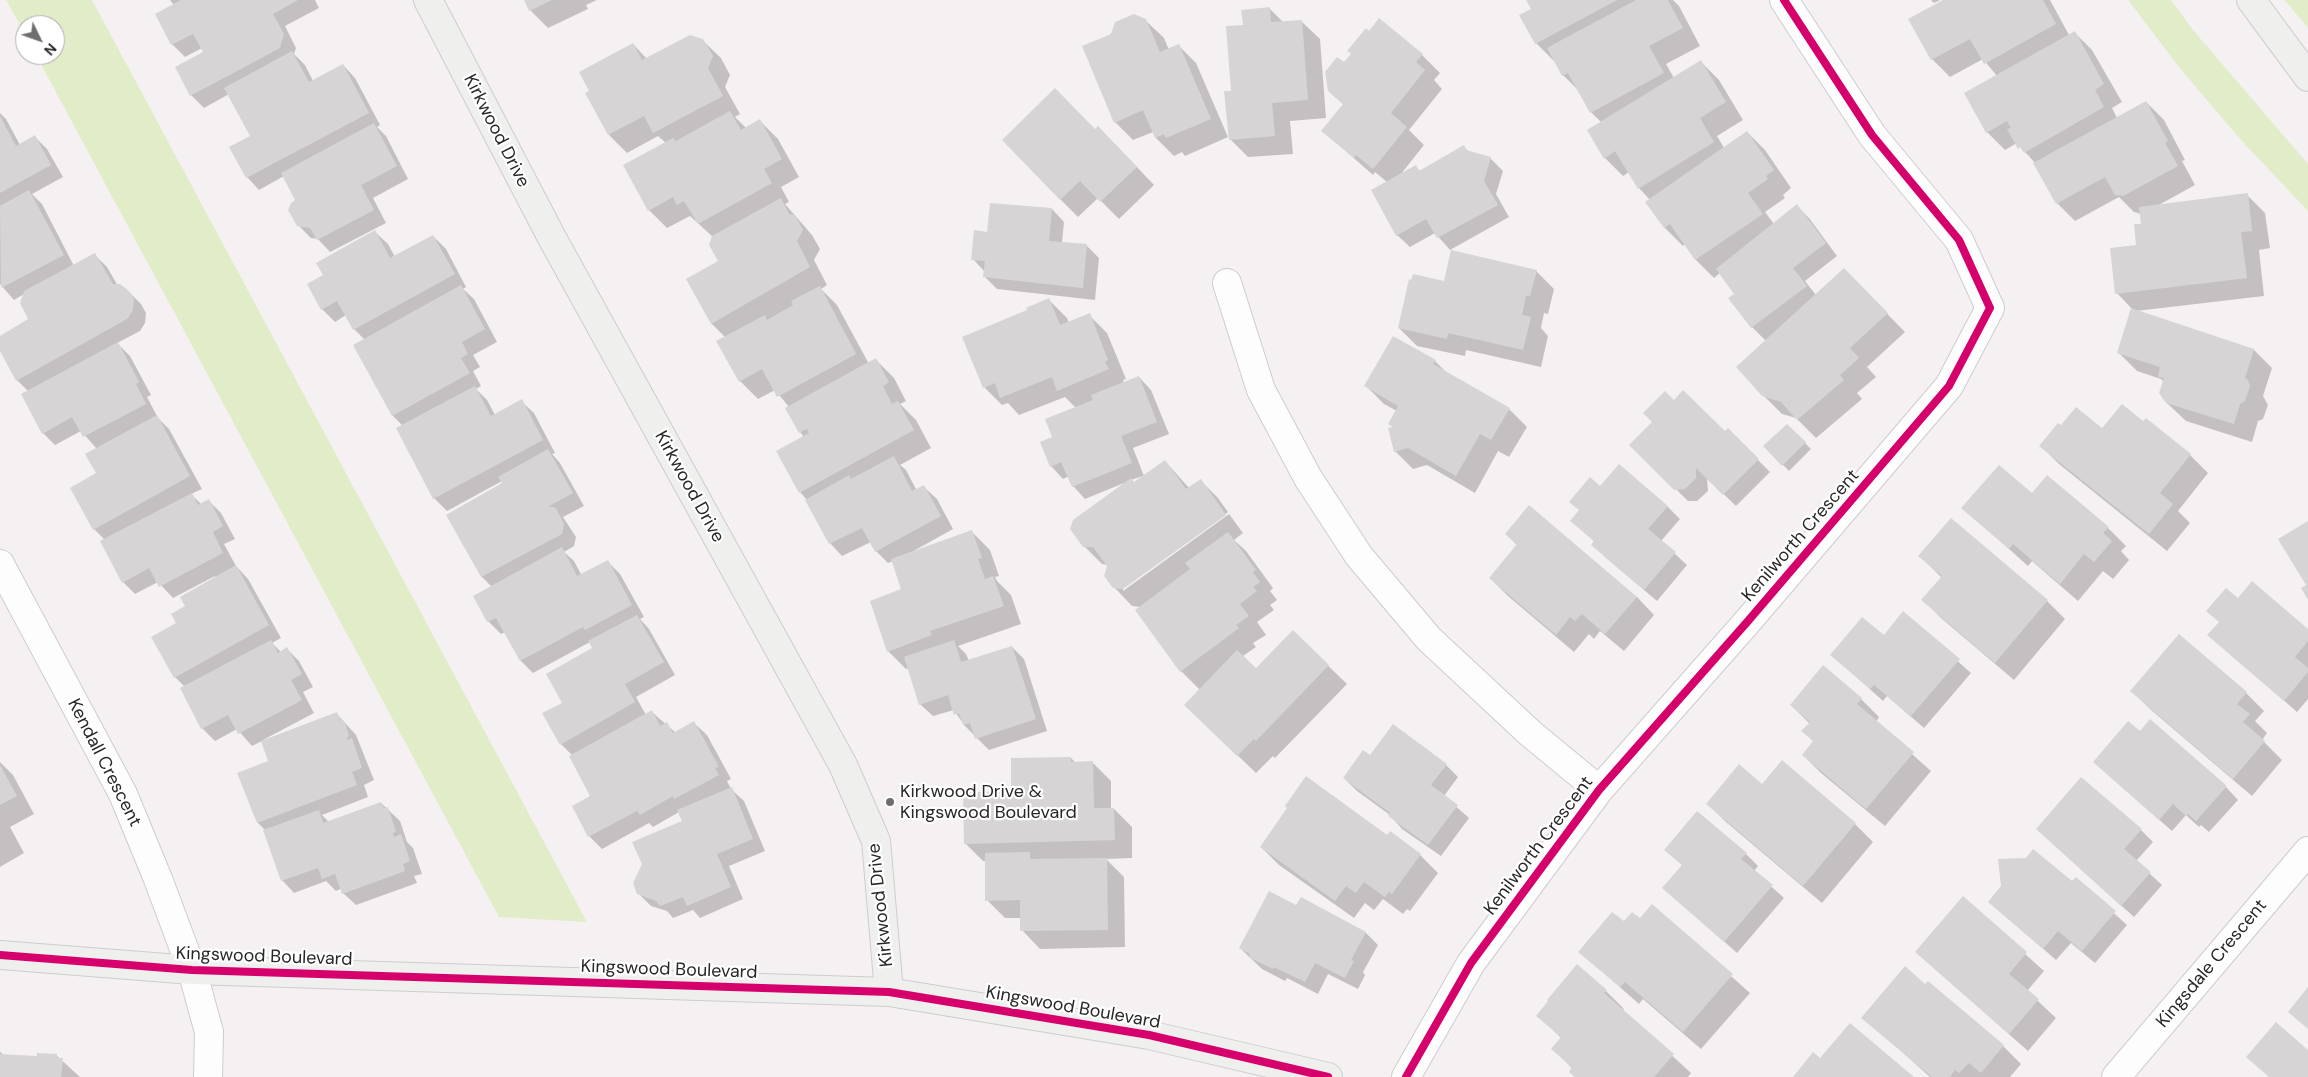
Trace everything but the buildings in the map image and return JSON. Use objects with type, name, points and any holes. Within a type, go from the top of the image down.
[{"type":"street","name":"Kirkwood Drive","points":[[428,0],[550,236],[843,765],[876,841],[889,992]]},
{"type":"street","name":"Kenilworth Crescent","points":[[1406,1077],[1471,963],[1599,790],[1748,621],[1949,386],[1990,308],[1959,240],[1872,136],[1784,0]]},
{"type":"street","points":[[2251,0],[2308,77]]},
{"type":"street","name":"Kenilworth Crescent","points":[[1226,283],[1261,390],[1308,478],[1359,556],[1429,639],[1530,733],[1599,790]]},
{"type":"street","name":"Kendall Crescent","points":[[0,564],[123,794],[192,970],[209,1032],[208,1077]]},
{"type":"street","name":"Kingsdale Crescent","points":[[2116,1077],[2308,852]]},
{"type":"street","name":"Kingswood Boulevard","points":[[0,955],[192,970],[889,992],[1150,1035],[1328,1077]]},
{"type":"green space","points":[[6,0],[92,0],[587,922],[499,917],[41,65],[65,65],[65,15],[15,16]]},
{"type":"green space","points":[[2128,0],[2171,0],[2193,30],[2308,164],[2308,211],[2240,139],[2179,67]]},
{"type":"green space","points":[[2284,0],[2308,0],[2308,28],[2286,2]]},
{"type":"cycle path","points":[[1406,1077],[1471,963],[1599,790],[1748,621],[1949,386],[1990,308],[1959,240],[1872,135],[1784,0]]},
{"type":"cycle path","points":[[0,955],[192,970],[889,992],[1149,1035],[1328,1077]]},
{"type":"place","name":"Kirkwood Drive & Kingswood Boulevard","points":[[890,802]]}]
